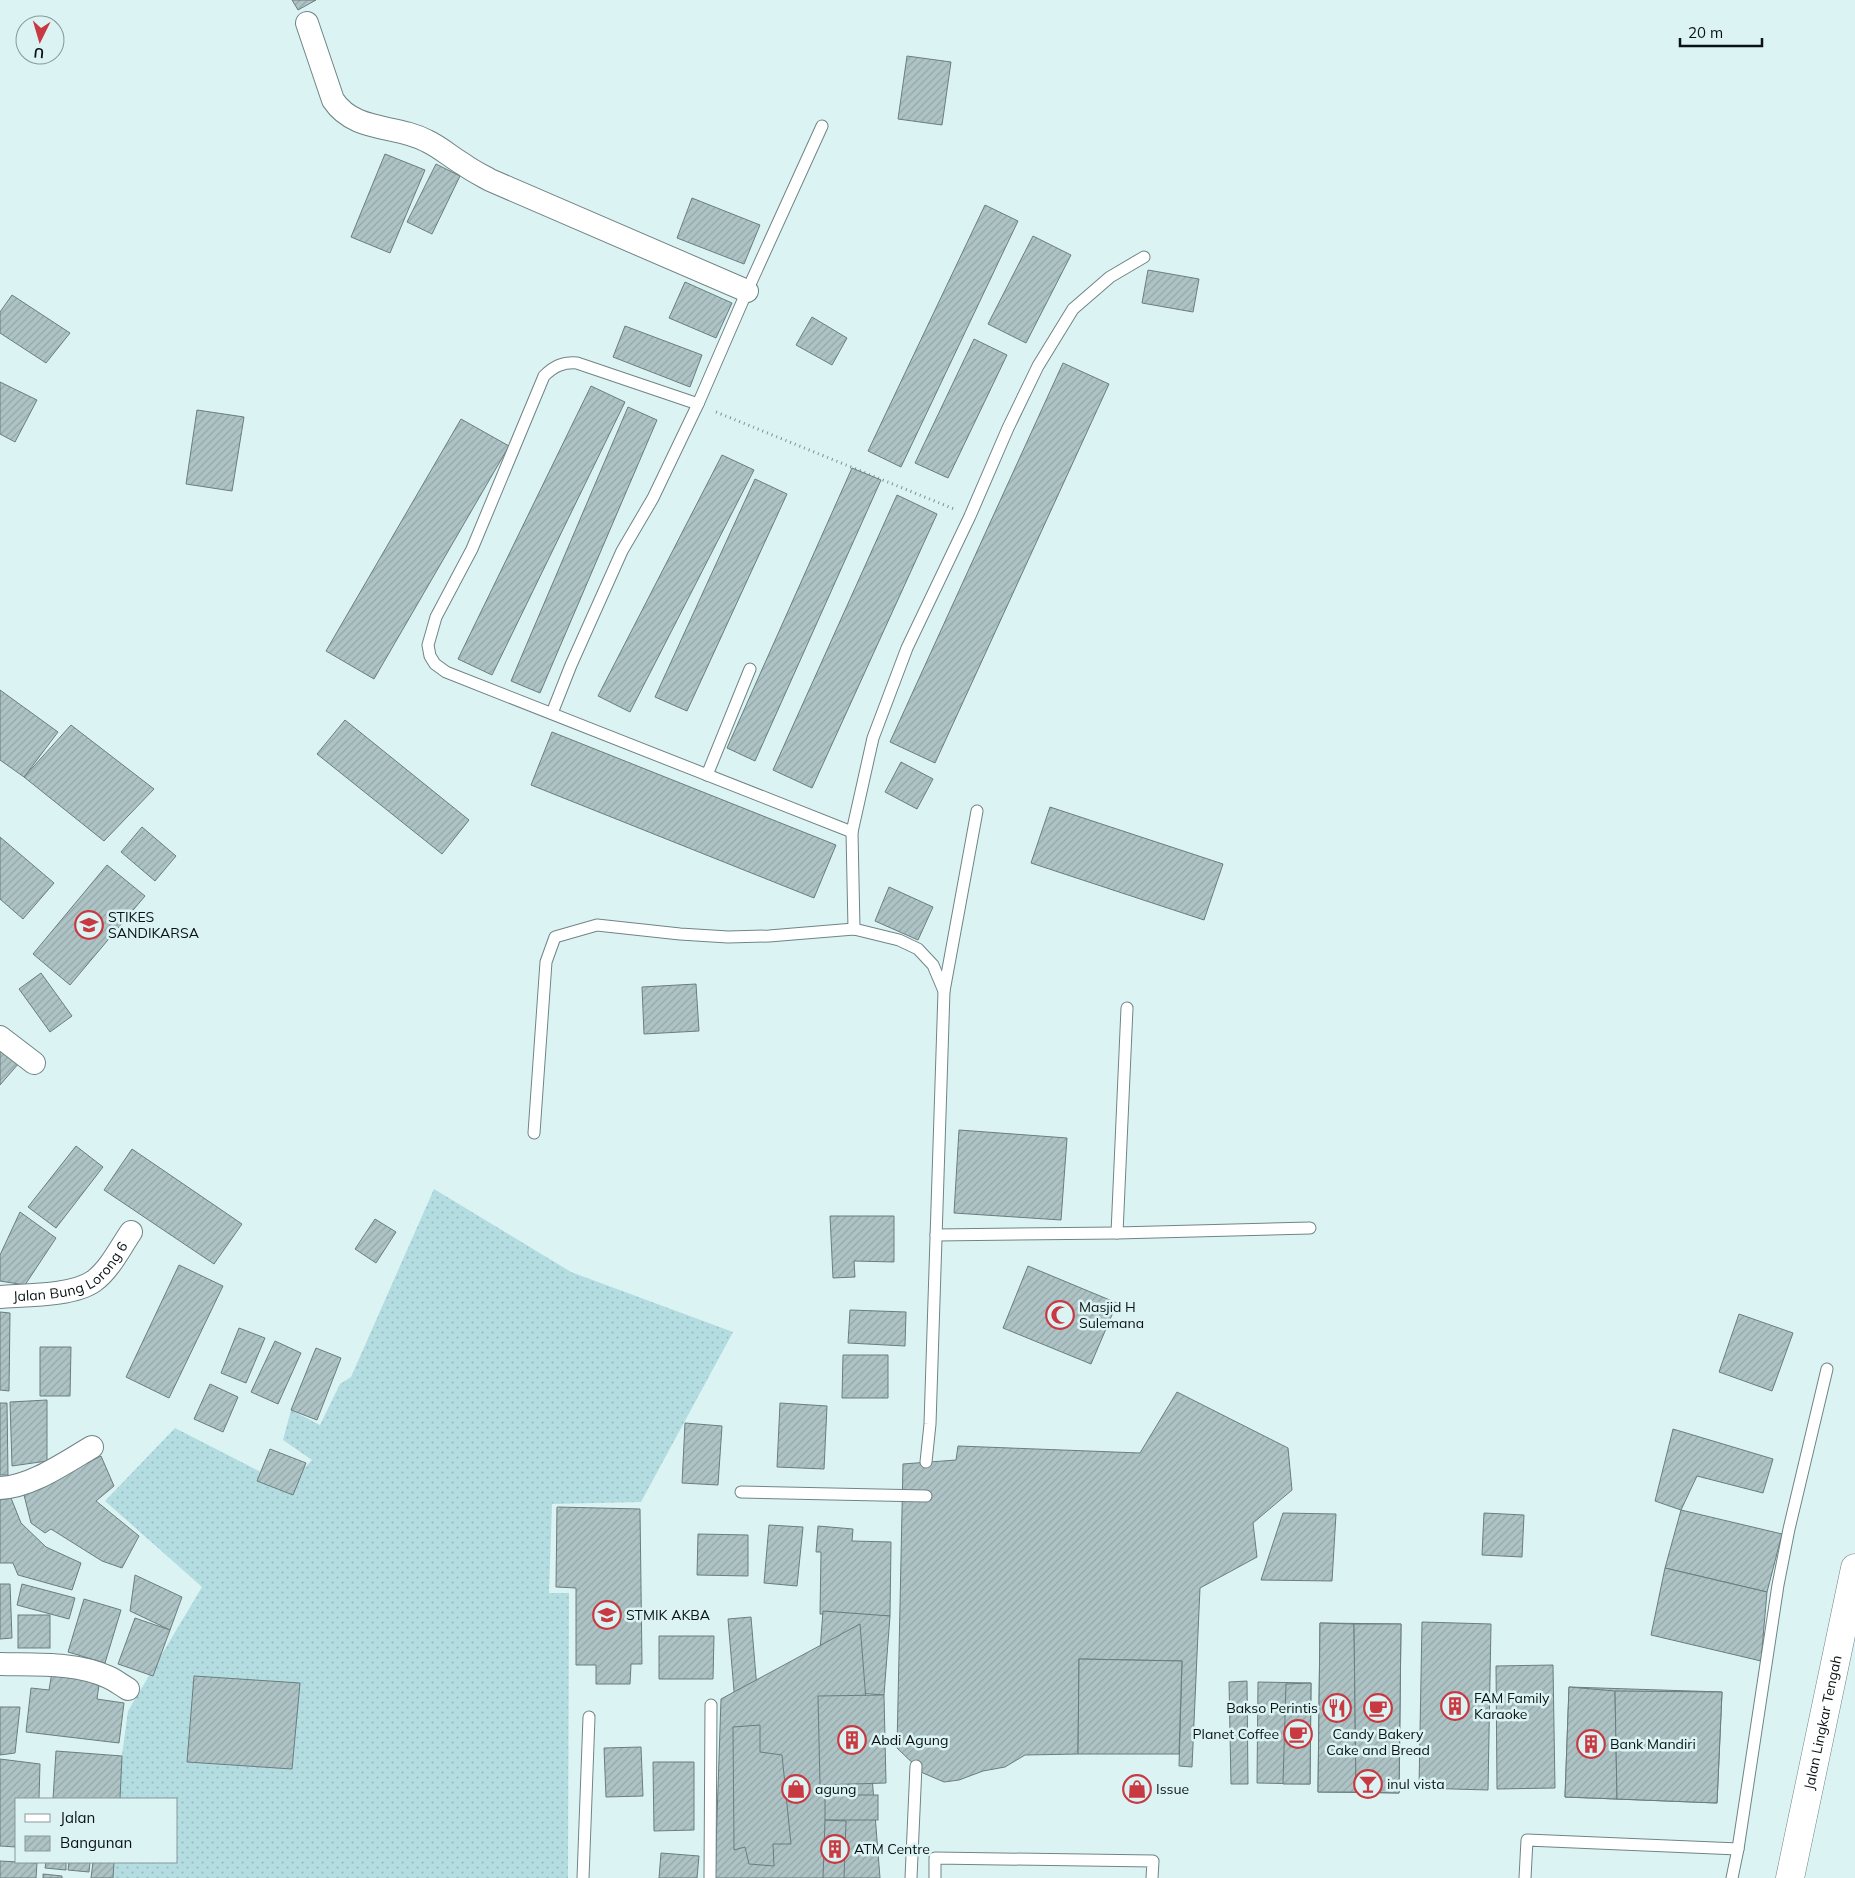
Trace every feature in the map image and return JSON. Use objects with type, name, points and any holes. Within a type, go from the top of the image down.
[{"type":"main road","name":"Jalan Lingkar Tengah","points":[[1790,1878],[1855,1568]]},
{"type":"street","points":[[307,23],[333,100],[339,109],[353,119],[358,122],[426,140],[463,165],[490,180],[747,291]]},
{"type":"street","points":[[0,1037],[34,1063]]},
{"type":"street","name":"Jalan Bung Lorong 6","points":[[0,1297],[70,1291],[87,1284],[93,1281],[111,1263],[131,1232]]},
{"type":"street","points":[[0,1488],[20,1484],[36,1477],[92,1447]]},
{"type":"street","points":[[0,1664],[55,1665],[84,1670],[108,1677],[128,1690]]},
{"type":"lane","points":[[552,713],[571,665],[622,551],[653,498],[698,404],[822,126]]},
{"type":"lane","points":[[854,929],[852,832],[873,738],[907,648],[970,516],[1004,436],[1038,366],[1073,310],[1110,277],[1144,257]]},
{"type":"lane","points":[[698,404],[577,362],[558,365],[544,376],[472,549],[436,617],[428,644],[435,664],[446,672],[852,832]]},
{"type":"lane","points":[[707,775],[750,669]]},
{"type":"lane","points":[[926,1462],[930,1424],[944,991],[977,811]]},
{"type":"lane","points":[[534,1133],[546,962],[555,937],[571,931],[597,925],[728,937],[769,936],[854,929],[899,940],[918,949],[933,965],[944,991]]},
{"type":"lane","points":[[1117,1233],[1127,1008]]},
{"type":"lane","points":[[936,1235],[1310,1228]]},
{"type":"lane","points":[[1732,1878],[1778,1585],[1789,1529],[1827,1369]]},
{"type":"lane","points":[[741,1492],[926,1496]]},
{"type":"lane","points":[[710,1878],[711,1705]]},
{"type":"lane","points":[[583,1878],[589,1717]]},
{"type":"lane","points":[[911,1878],[916,1766]]},
{"type":"lane","points":[[1525,1878],[1527,1840],[1738,1849]]},
{"type":"lane","points":[[935,1878],[935,1858],[1152,1861],[1152,1878]]},
{"type":"path","points":[[698,404],[970,516]]},
{"type":"shaded area","points":[[434,1189],[571,1272],[733,1332],[641,1502],[552,1504],[549,1593],[569,1593],[568,1878],[105,1878],[108,1863],[178,1863],[178,1798],[116,1798],[128,1711],[202,1587],[105,1501],[175,1428],[288,1486],[312,1460],[283,1440],[291,1410],[320,1425],[340,1384],[351,1377]]},
{"type":"building","points":[[292,0],[316,0],[298,10]]},
{"type":"building","points":[[907,56],[951,62],[942,125],[898,119]]},
{"type":"building","points":[[385,154],[425,170],[390,253],[351,237]]},
{"type":"building","points":[[436,164],[460,176],[432,234],[407,222]]},
{"type":"building","points":[[692,198],[760,225],[744,264],[677,238]]},
{"type":"building","points":[[985,205],[1018,221],[901,467],[868,451]]},
{"type":"building","points":[[1033,236],[1071,255],[1026,343],[988,324]]},
{"type":"building","points":[[1148,270],[1199,279],[1193,312],[1142,303]]},
{"type":"building","points":[[685,282],[732,303],[716,338],[669,318]]},
{"type":"building","points":[[12,295],[70,333],[46,363],[0,333],[0,312]]},
{"type":"building","points":[[812,317],[847,338],[832,365],[796,345]]},
{"type":"building","points":[[625,326],[702,355],[690,387],[613,357]]},
{"type":"building","points":[[974,339],[1007,355],[948,478],[915,463]]},
{"type":"building","points":[[1063,363],[1109,384],[935,763],[890,742]]},
{"type":"building","points":[[0,382],[37,400],[15,442],[0,434]]},
{"type":"building","points":[[591,386],[625,402],[492,675],[458,659]]},
{"type":"building","points":[[628,407],[657,420],[540,693],[511,681]]},
{"type":"building","points":[[197,410],[244,417],[232,491],[186,484]]},
{"type":"building","points":[[461,419],[509,446],[374,679],[326,651]]},
{"type":"building","points":[[722,455],[754,470],[630,712],[598,696]]},
{"type":"building","points":[[852,468],[881,480],[755,761],[727,748]]},
{"type":"building","points":[[755,479],[787,494],[687,711],[655,697]]},
{"type":"building","points":[[897,495],[937,514],[812,788],[773,770]]},
{"type":"building","points":[[0,690],[58,732],[24,777],[0,760]]},
{"type":"building","points":[[345,720],[469,820],[442,854],[317,754]]},
{"type":"building","points":[[71,725],[154,789],[104,841],[24,777]]},
{"type":"building","points":[[552,732],[836,845],[814,898],[531,785]]},
{"type":"building","points":[[901,762],[933,779],[917,809],[885,792]]},
{"type":"building","points":[[1050,807],[1223,864],[1204,920],[1031,863]]},
{"type":"building","name":"STIKES SANDIKARSA","points":[[142,827],[176,856],[155,881],[121,852]]},
{"type":"building","points":[[0,837],[54,883],[23,919],[0,899]]},
{"type":"building","name":"STIKES SANDIKARSA","points":[[107,865],[145,896],[70,985],[33,954]]},
{"type":"building","points":[[889,887],[933,907],[918,940],[875,921]]},
{"type":"building","points":[[41,973],[72,1016],[50,1032],[19,989]]},
{"type":"building","points":[[696,984],[699,1031],[644,1034],[642,987]]},
{"type":"building","points":[[0,1046],[19,1063],[0,1085]]},
{"type":"building","points":[[959,1130],[1067,1138],[1061,1220],[954,1213]]},
{"type":"building","points":[[76,1146],[103,1167],[56,1228],[28,1207]]},
{"type":"building","points":[[132,1149],[242,1224],[214,1264],[104,1190]]},
{"type":"building","points":[[20,1212],[56,1238],[25,1285],[0,1281],[0,1255]]},
{"type":"building","points":[[830,1216],[894,1216],[894,1262],[854,1261],[855,1277],[833,1278]]},
{"type":"building","points":[[375,1219],[396,1232],[376,1263],[355,1249]]},
{"type":"building","points":[[179,1265],[223,1286],[169,1398],[126,1377]]},
{"type":"building","name":"Masjid H Sulemana","points":[[1028,1266],[1117,1303],[1091,1364],[1003,1328]]},
{"type":"building","points":[[850,1310],[906,1312],[905,1346],[848,1343]]},
{"type":"building","points":[[0,1312],[10,1313],[9,1391],[0,1390]]},
{"type":"building","points":[[1739,1314],[1793,1333],[1772,1391],[1719,1372]]},
{"type":"building","points":[[239,1328],[265,1338],[246,1383],[221,1373]]},
{"type":"building","points":[[275,1341],[301,1353],[278,1404],[251,1392]]},
{"type":"building","points":[[40,1347],[71,1347],[70,1396],[40,1396]]},
{"type":"building","points":[[316,1348],[341,1358],[317,1420],[291,1410]]},
{"type":"building","points":[[843,1355],[888,1355],[888,1398],[842,1398]]},
{"type":"building","points":[[210,1384],[238,1397],[223,1432],[194,1419]]},
{"type":"building","points":[[1177,1392],[1288,1448],[1292,1490],[1253,1523],[1257,1557],[1200,1588],[1192,1767],[1179,1766],[1182,1661],[1079,1659],[1078,1754],[1025,1755],[1005,1767],[983,1771],[959,1780],[944,1782],[923,1773],[897,1748],[903,1464],[956,1460],[958,1446],[1140,1453]]},
{"type":"building","points":[[47,1400],[47,1461],[12,1466],[10,1402]]},
{"type":"building","points":[[0,1403],[7,1403],[8,1475],[0,1475]]},
{"type":"building","points":[[780,1403],[827,1406],[824,1469],[777,1467]]},
{"type":"building","points":[[685,1423],[722,1426],[718,1485],[682,1483]]},
{"type":"building","points":[[1673,1429],[1773,1459],[1763,1493],[1697,1476],[1681,1510],[1655,1501]]},
{"type":"building","points":[[270,1449],[306,1463],[293,1495],[257,1481]]},
{"type":"building","points":[[101,1456],[114,1486],[96,1501],[139,1536],[122,1568],[102,1561],[51,1529],[45,1533],[31,1523],[24,1495]]},
{"type":"building","points":[[11,1498],[21,1523],[46,1547],[81,1563],[72,1590],[18,1575],[13,1563],[0,1563],[0,1500]]},
{"type":"building","points":[[557,1507],[640,1509],[642,1664],[631,1664],[630,1684],[596,1684],[596,1665],[576,1665],[576,1588],[556,1587]]},
{"type":"building","points":[[1681,1510],[1782,1534],[1767,1592],[1665,1568]]},
{"type":"building","points":[[1283,1513],[1336,1514],[1332,1581],[1261,1580]]},
{"type":"building","points":[[1484,1513],[1524,1515],[1522,1557],[1482,1555]]},
{"type":"building","points":[[769,1525],[803,1527],[797,1586],[764,1583]]},
{"type":"building","points":[[818,1526],[853,1529],[852,1541],[891,1542],[890,1616],[820,1614],[821,1552],[816,1552]]},
{"type":"building","points":[[698,1534],[748,1535],[748,1576],[697,1575]]},
{"type":"building","points":[[1665,1568],[1767,1592],[1761,1661],[1651,1635]]},
{"type":"building","points":[[135,1575],[182,1597],[170,1630],[130,1611]]},
{"type":"building","points":[[0,1584],[10,1584],[12,1638],[0,1639]]},
{"type":"building","points":[[22,1584],[75,1598],[69,1619],[17,1605]]},
{"type":"building","points":[[84,1599],[121,1610],[105,1663],[68,1652]]},
{"type":"building","points":[[823,1611],[890,1616],[884,1695],[817,1690]]},
{"type":"building","points":[[18,1615],[50,1615],[50,1648],[18,1648]]},
{"type":"building","points":[[751,1617],[758,1701],[735,1703],[728,1619]]},
{"type":"building","points":[[135,1618],[170,1630],[153,1676],[118,1664]]},
{"type":"building","name":"FAM Family Karaoke","points":[[1422,1622],[1491,1624],[1488,1790],[1419,1788]]},
{"type":"building","points":[[1320,1623],[1401,1624],[1399,1793],[1318,1792]]},
{"type":"building","name":"Bakso Perintis","points":[[1320,1623],[1354,1624],[1356,1792],[1318,1792]]},
{"type":"building","name":"agung","points":[[860,1624],[880,1878],[715,1878],[721,1699]]},
{"type":"building","name":"Candy Bakery Cake and Bread","points":[[1354,1624],[1401,1624],[1399,1793],[1356,1792]]},
{"type":"building","points":[[659,1636],[714,1636],[713,1679],[659,1679]]},
{"type":"building","points":[[1079,1659],[1182,1661],[1179,1754],[1078,1754]]},
{"type":"building","points":[[1553,1665],[1555,1788],[1497,1789],[1496,1666]]},
{"type":"building","points":[[52,1672],[100,1678],[97,1699],[124,1703],[119,1743],[26,1732],[31,1688],[49,1690]]},
{"type":"building","points":[[194,1676],[300,1683],[292,1769],[187,1762]]},
{"type":"building","points":[[1247,1681],[1248,1784],[1231,1784],[1229,1682]]},
{"type":"building","points":[[1258,1682],[1311,1683],[1310,1784],[1257,1783]]},
{"type":"building","name":"Planet Coffee","points":[[1311,1683],[1310,1784],[1283,1784],[1286,1684]]},
{"type":"building","points":[[1569,1687],[1722,1692],[1717,1803],[1565,1797]]},
{"type":"building","name":"Bank Mandiri","points":[[1569,1687],[1615,1691],[1617,1799],[1565,1797]]},
{"type":"building","points":[[1615,1691],[1722,1692],[1717,1803],[1617,1799]]},
{"type":"building","name":"Abdi Agung","points":[[884,1695],[886,1783],[820,1785],[818,1696]]},
{"type":"building","points":[[0,1707],[20,1707],[15,1753],[0,1755]]},
{"type":"building","points":[[760,1725],[760,1752],[782,1755],[791,1844],[773,1844],[774,1866],[749,1864],[745,1847],[734,1850],[733,1727]]},
{"type":"building","points":[[641,1747],[643,1796],[606,1797],[604,1748]]},
{"type":"building","points":[[56,1751],[122,1756],[120,1798],[53,1798]]},
{"type":"building","points":[[0,1759],[40,1764],[39,1798],[15,1798],[15,1847],[0,1846]]},
{"type":"building","points":[[653,1762],[694,1762],[694,1830],[654,1831]]},
{"type":"building","points":[[825,1795],[878,1795],[878,1820],[825,1820]]},
{"type":"building","name":"ATM Centre","points":[[825,1820],[846,1821],[844,1878],[823,1878]]},
{"type":"building","points":[[661,1853],[699,1856],[697,1878],[659,1878]]},
{"type":"building","points":[[0,1861],[37,1863],[36,1878],[0,1878]]},
{"type":"building","points":[[46,1863],[66,1863],[66,1870],[45,1868]]},
{"type":"building","points":[[69,1863],[90,1863],[89,1872],[68,1870]]},
{"type":"building","points":[[93,1863],[114,1863],[113,1878],[91,1878]]},
{"type":"building","points":[[43,1874],[62,1876],[62,1878],[43,1878]]},
{"type":"place","name":"STIKES SANDIKARSA","points":[[89,925]]},
{"type":"place","name":"Masjid H Sulemana","points":[[1060,1315]]},
{"type":"place","name":"STMIK AKBA","points":[[607,1615]]},
{"type":"place","name":"FAM Family Karaoke","points":[[1455,1706]]},
{"type":"place","name":"Bakso Perintis","points":[[1337,1708]]},
{"type":"place","name":"Candy Bakery Cake and Bread","points":[[1378,1708]]},
{"type":"place","name":"Planet Coffee","points":[[1298,1734]]},
{"type":"place","name":"Abdi Agung","points":[[852,1740]]},
{"type":"place","name":"Bank Mandiri","points":[[1591,1744]]},
{"type":"place","name":"inul vista","points":[[1368,1784]]},
{"type":"place","name":"agung","points":[[796,1789]]},
{"type":"place","name":"Issue","points":[[1137,1789]]},
{"type":"place","name":"ATM Centre","points":[[835,1849]]}]
